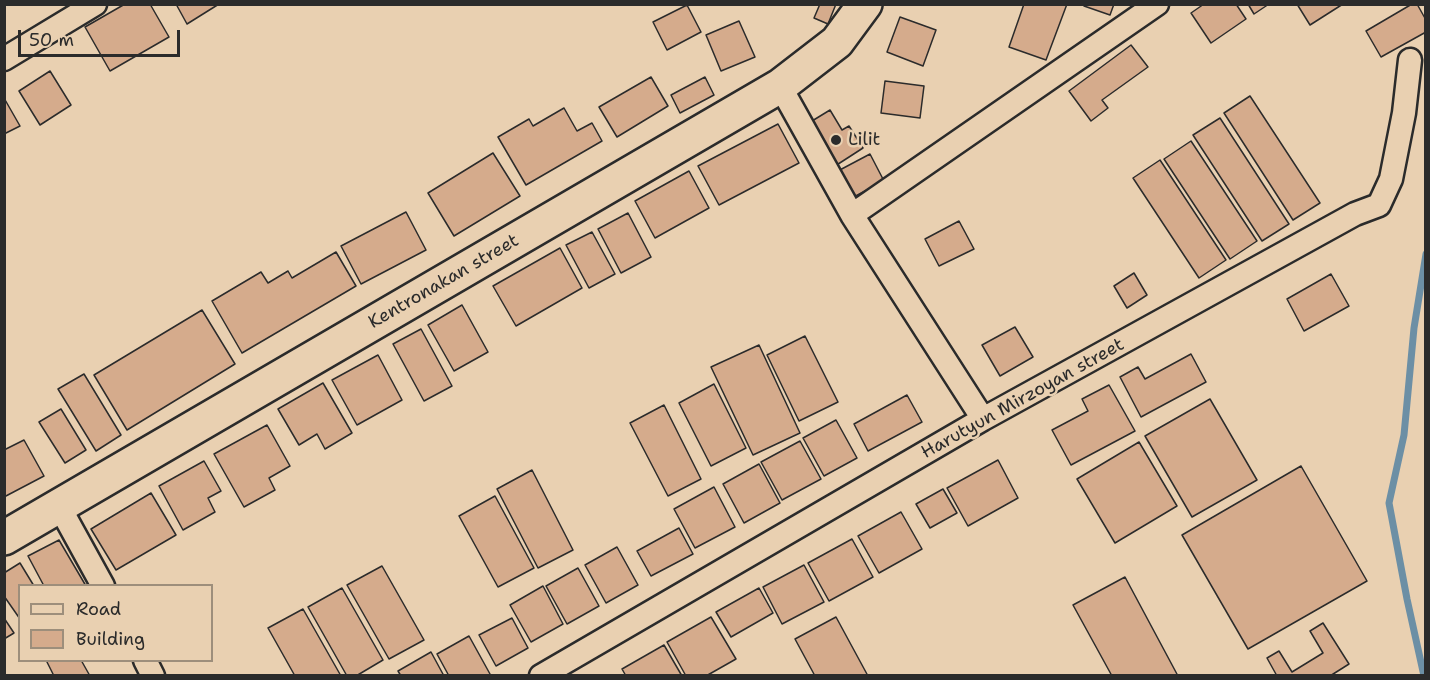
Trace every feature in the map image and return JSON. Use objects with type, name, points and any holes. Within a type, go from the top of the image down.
[{"type":"main road","name":"Kentronakan street","points":[[4,538],[780,86],[837,42],[865,4]]},
{"type":"street","points":[[4,60],[95,4]]},
{"type":"street","points":[[852,214],[1157,4]]},
{"type":"street","name":"Harutyun Mirzoyan street","points":[[541,675],[983,419],[1355,214],[1379,205],[1391,178],[1404,113],[1410,60]]},
{"type":"street","points":[[780,86],[852,214],[983,419]]},
{"type":"street","points":[[59,506],[103,584]]},
{"type":"building","points":[[125,4],[150,4],[169,37],[110,71],[85,27]]},
{"type":"building","points":[[176,4],[219,4],[187,24]]},
{"type":"building","points":[[820,4],[836,4],[828,24],[814,18]]},
{"type":"building","points":[[1024,4],[1067,4],[1046,60],[1009,47]]},
{"type":"building","points":[[1084,4],[1114,4],[1110,15],[1084,6]]},
{"type":"building","points":[[1204,4],[1236,4],[1246,19],[1211,43],[1191,13]]},
{"type":"building","points":[[1248,4],[1269,4],[1254,14]]},
{"type":"building","points":[[1297,4],[1343,4],[1310,25]]},
{"type":"building","points":[[1412,4],[1417,4],[1426,20],[1426,32],[1381,57],[1366,31]]},
{"type":"building","points":[[687,5],[701,32],[667,50],[653,22]]},
{"type":"building","points":[[900,17],[936,30],[923,66],[887,52]]},
{"type":"building","points":[[739,21],[755,57],[721,71],[706,35]]},
{"type":"building","points":[[1131,45],[1148,67],[1102,100],[1108,108],[1091,121],[1069,91]]},
{"type":"building","points":[[50,71],[71,105],[40,125],[19,91]]},
{"type":"building","points":[[651,77],[668,106],[617,137],[599,107]]},
{"type":"building","points":[[705,77],[714,95],[680,113],[671,95]]},
{"type":"building","points":[[885,81],[924,86],[920,118],[881,113]]},
{"type":"building","points":[[1250,96],[1320,203],[1293,220],[1224,113]]},
{"type":"building","points":[[4,98],[20,126],[4,134]]},
{"type":"building","points":[[564,108],[577,131],[592,123],[602,141],[526,185],[498,137],[529,119],[533,126]]},
{"type":"building","points":[[830,110],[842,130],[849,126],[863,148],[832,168],[818,145],[824,141],[812,121]]},
{"type":"building","points":[[1220,118],[1289,224],[1262,241],[1193,135]]},
{"type":"building","points":[[778,124],[799,163],[719,205],[698,166]]},
{"type":"building","points":[[1191,141],[1257,241],[1230,259],[1164,159]]},
{"type":"building","points":[[493,153],[520,196],[454,236],[428,193]]},
{"type":"building","points":[[870,154],[884,181],[850,199],[836,172]]},
{"type":"building","points":[[1160,160],[1226,260],[1199,278],[1133,178]]},
{"type":"building","points":[[689,171],[709,208],[655,238],[635,201]]},
{"type":"building","points":[[406,212],[426,250],[361,284],[341,246]]},
{"type":"building","points":[[628,213],[651,257],[621,273],[598,229]]},
{"type":"building","points":[[959,221],[974,249],[939,266],[925,239]]},
{"type":"building","points":[[592,232],[615,274],[589,288],[566,245]]},
{"type":"building","points":[[560,248],[582,288],[516,326],[493,286]]},
{"type":"building","points":[[336,252],[356,286],[242,353],[212,301],[261,272],[268,283],[288,271],[292,278]]},
{"type":"building","points":[[1134,273],[1147,295],[1127,308],[1114,286]]},
{"type":"building","points":[[1331,274],[1349,306],[1304,331],[1287,299]]},
{"type":"building","points":[[462,305],[488,352],[454,371],[428,325]]},
{"type":"building","points":[[202,310],[235,364],[127,430],[94,375]]},
{"type":"building","points":[[1015,327],[1033,357],[1000,376],[982,345]]},
{"type":"building","points":[[421,329],[452,386],[424,401],[393,344]]},
{"type":"building","points":[[805,336],[838,402],[799,421],[767,355]]},
{"type":"building","points":[[759,345],[800,433],[753,455],[711,367]]},
{"type":"building","points":[[1191,354],[1206,382],[1141,417],[1120,377],[1138,367],[1145,379]]},
{"type":"building","points":[[378,355],[402,400],[357,425],[332,380]]},
{"type":"building","points":[[84,374],[121,435],[96,451],[58,389]]},
{"type":"building","points":[[323,383],[352,433],[325,449],[317,434],[299,445],[278,409]]},
{"type":"building","points":[[714,384],[746,448],[711,466],[679,403]]},
{"type":"building","points":[[1109,385],[1135,431],[1071,465],[1052,430],[1088,411],[1082,399]]},
{"type":"building","points":[[907,395],[922,422],[868,451],[854,424]]},
{"type":"building","points":[[1210,399],[1257,480],[1192,517],[1145,436]]},
{"type":"building","points":[[664,405],[701,479],[668,496],[630,423]]},
{"type":"building","points":[[61,409],[86,450],[65,463],[39,422]]},
{"type":"building","points":[[836,420],[857,458],[824,476],[803,438]]},
{"type":"building","points":[[267,425],[290,466],[269,478],[275,490],[244,507],[214,454]]},
{"type":"building","points":[[24,440],[44,476],[4,497],[4,450]]},
{"type":"building","points":[[800,441],[821,479],[782,500],[761,462]]},
{"type":"building","points":[[1139,442],[1177,506],[1115,543],[1077,479]]},
{"type":"building","points":[[998,460],[1018,498],[968,526],[947,488]]},
{"type":"building","points":[[204,461],[221,491],[208,498],[215,512],[183,530],[159,486]]},
{"type":"building","points":[[759,464],[780,503],[744,523],[723,484]]},
{"type":"building","points":[[1301,466],[1367,581],[1248,649],[1182,535]]},
{"type":"building","points":[[532,470],[573,550],[538,568],[497,489]]},
{"type":"building","points":[[714,487],[735,527],[695,548],[674,509]]},
{"type":"building","points":[[943,489],[957,513],[930,528],[916,504]]},
{"type":"building","points":[[151,493],[176,535],[116,570],[91,529]]},
{"type":"building","points":[[495,496],[534,568],[498,587],[459,516]]},
{"type":"building","points":[[901,512],[922,549],[879,573],[858,536]]},
{"type":"building","points":[[679,528],[693,554],[651,576],[637,551]]},
{"type":"building","points":[[852,539],[873,577],[829,601],[808,563]]},
{"type":"building","points":[[59,540],[85,584],[43,584],[28,556]]},
{"type":"building","points":[[617,547],[638,585],[606,603],[585,565]]},
{"type":"building","points":[[20,563],[33,584],[18,584],[18,616],[4,596],[4,573]]},
{"type":"building","points":[[804,565],[824,602],[782,624],[763,587]]},
{"type":"building","points":[[382,566],[424,640],[389,659],[347,585]]},
{"type":"building","points":[[578,568],[599,606],[567,624],[546,586]]},
{"type":"building","points":[[1125,577],[1178,676],[1112,676],[1073,605]]},
{"type":"building","points":[[543,586],[563,624],[531,642],[510,605]]},
{"type":"building","points":[[342,588],[383,660],[356,676],[347,676],[308,607]]},
{"type":"building","points":[[759,588],[773,613],[731,637],[716,612]]},
{"type":"building","points":[[303,609],[341,676],[295,676],[268,628]]},
{"type":"building","points":[[711,617],[736,659],[706,676],[686,676],[667,642]]},
{"type":"building","points":[[836,617],[868,676],[815,676],[795,639]]},
{"type":"building","points":[[4,618],[14,633],[4,639]]},
{"type":"building","points":[[512,618],[528,648],[496,666],[479,635]]},
{"type":"building","points":[[1323,623],[1349,664],[1330,676],[1277,676],[1267,658],[1279,651],[1292,672],[1323,653],[1310,631]]},
{"type":"building","points":[[469,636],[490,674],[487,676],[449,676],[437,654]]},
{"type":"building","points":[[664,645],[682,676],[626,676],[622,669]]},
{"type":"building","points":[[431,652],[444,676],[401,676],[398,671]]},
{"type":"building","points":[[47,662],[82,662],[90,676],[54,676]]},
{"type":"waterway","points":[[1424,676],[1389,503],[1404,435],[1414,328],[1426,254]]},
{"type":"place","name":"Lilit","points":[[836,140]]}]
